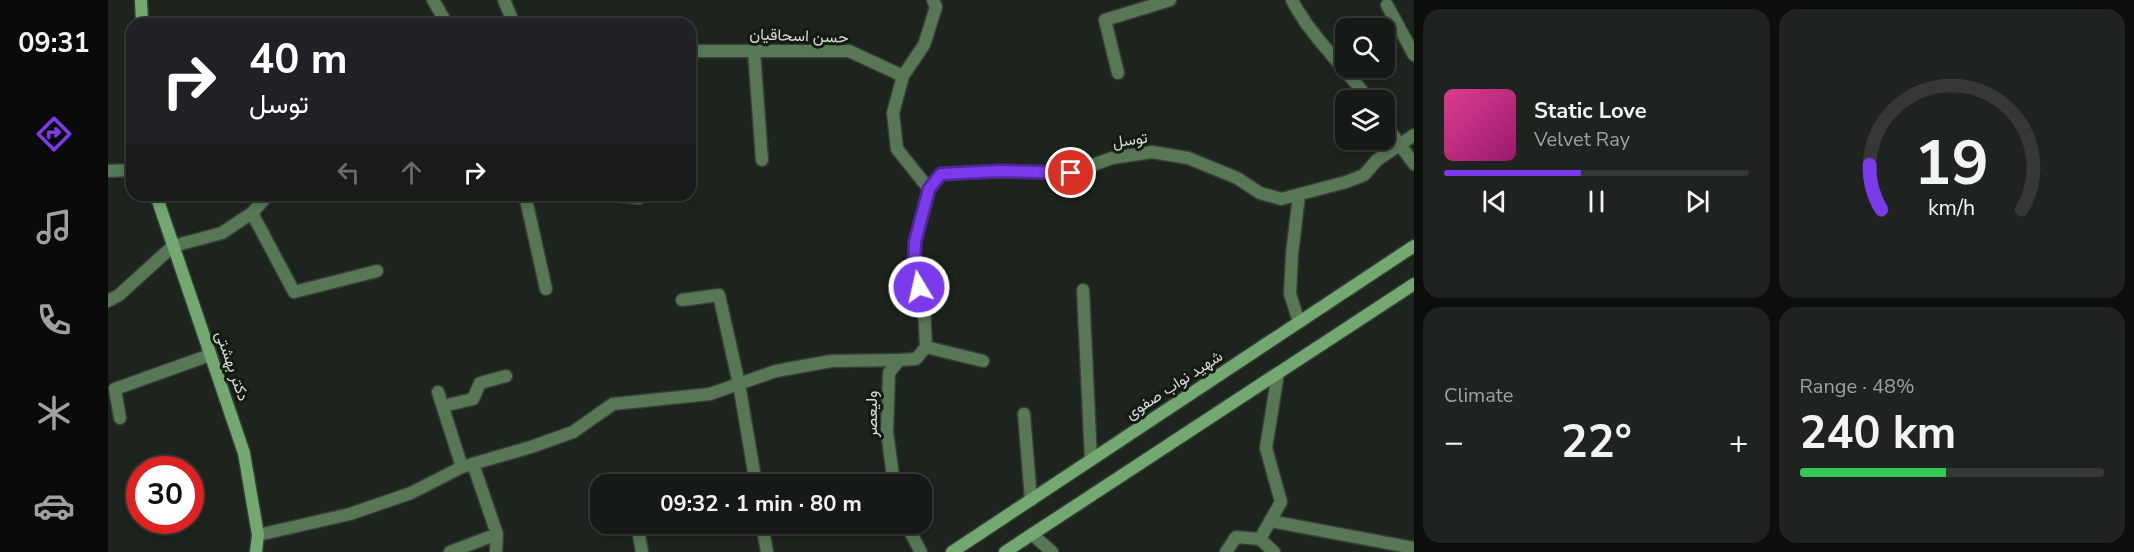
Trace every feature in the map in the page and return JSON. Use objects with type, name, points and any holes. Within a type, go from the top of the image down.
[{"type":"main road","points":[[141,0],[142,18]]},
{"type":"main road","name":"دکتر بهشتی","points":[[158,201],[244,453],[258,535],[256,552]]},
{"type":"main road","name":"شهید نواب صفوی","points":[[952,552],[1414,246]]},
{"type":"main road","points":[[1005,552],[1414,284]]},
{"type":"street","points":[[433,0],[444,18]]},
{"type":"street","points":[[504,0],[512,18]]},
{"type":"street","points":[[258,535],[350,514],[411,493],[468,466],[573,432],[613,404],[710,394],[776,371],[831,361],[916,359],[926,347],[924,306],[914,267],[915,242],[929,189],[897,149],[893,113],[903,76],[924,45],[936,7],[933,0]]},
{"type":"street","points":[[1118,72],[1105,20],[1170,0]]},
{"type":"street","points":[[1292,0],[1300,16],[1362,90]]},
{"type":"street","points":[[1387,5],[1414,55]]},
{"type":"street","name":"حسن اسحاقیان","points":[[696,51],[849,51],[903,76]]},
{"type":"street","points":[[754,51],[762,160]]},
{"type":"street","name":"توسل","points":[[929,189],[941,174],[1000,171],[1071,173],[1112,158],[1152,152],[1188,158],[1237,178],[1260,193],[1281,199],[1364,175],[1377,160],[1414,135]]},
{"type":"street","points":[[1395,137],[1414,164]]},
{"type":"street","points":[[108,171],[126,170]]},
{"type":"street","points":[[1299,195],[1290,294],[1299,322]]},
{"type":"street","points":[[108,301],[119,295],[173,246],[222,233],[252,213],[263,201]]},
{"type":"street","points":[[526,201],[546,289]]},
{"type":"street","points":[[252,213],[294,292],[376,271]]},
{"type":"street","points":[[1083,291],[1091,460]]},
{"type":"street","points":[[681,300],[719,295],[739,384],[754,474]]},
{"type":"street","points":[[926,347],[983,361]]},
{"type":"street","points":[[120,418],[115,389],[210,355]]},
{"type":"street","name":"ولیعصر","points":[[893,474],[887,431],[889,373],[899,360]]},
{"type":"street","points":[[1260,539],[1281,502],[1266,448],[1278,373]]},
{"type":"street","points":[[443,406],[472,399],[480,383],[506,376]]},
{"type":"street","points":[[438,392],[497,534],[496,552]]},
{"type":"street","points":[[1024,414],[1031,500]]},
{"type":"street","points":[[1270,521],[1414,548]]},
{"type":"street","points":[[450,552],[497,534]]},
{"type":"street","points":[[639,534],[642,552]]},
{"type":"street","points":[[764,534],[767,552]]},
{"type":"street","points":[[911,534],[921,552]]},
{"type":"street","points":[[1032,534],[1052,552]]},
{"type":"street","points":[[1226,552],[1236,537],[1260,539],[1274,552]]},
{"type":"route","points":[[919,287],[914,267],[915,242],[929,189],[941,174],[1000,171],[1071,173]]}]
